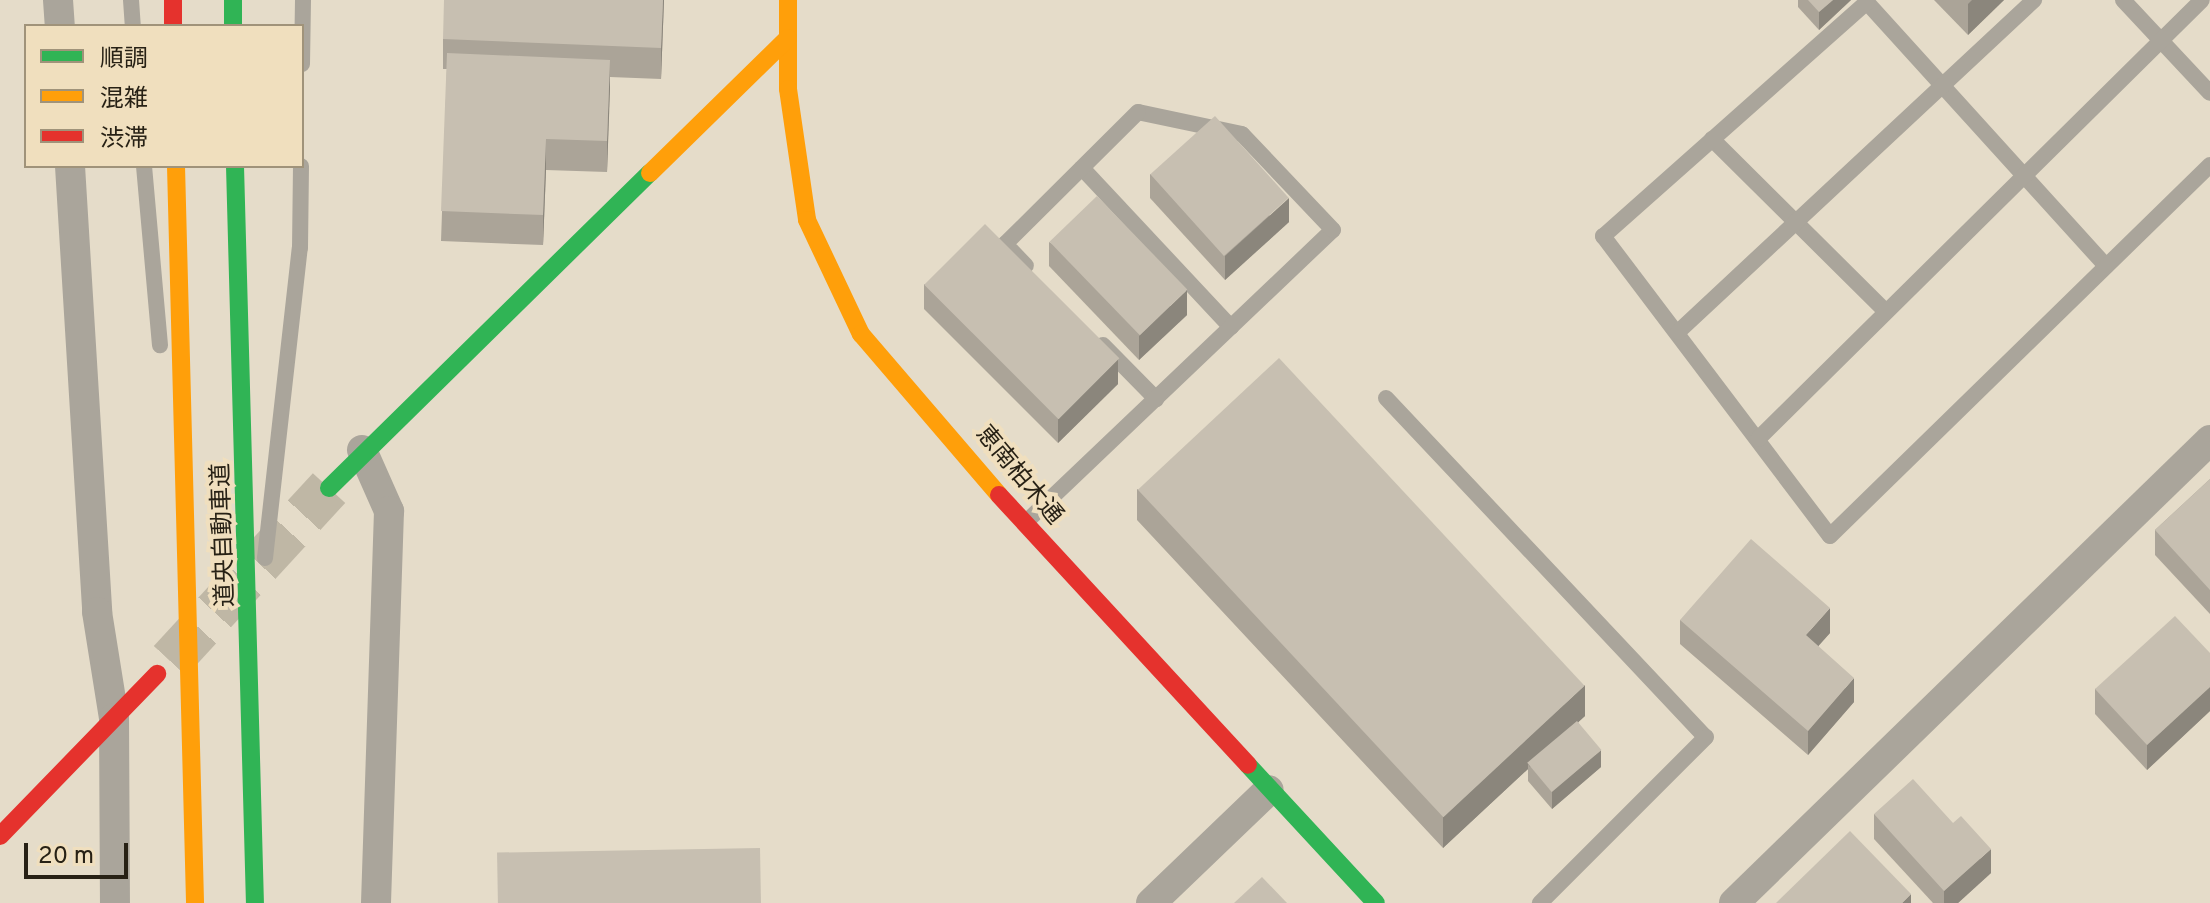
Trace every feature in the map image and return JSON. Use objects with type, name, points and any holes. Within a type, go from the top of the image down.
[{"type":"main road","points":[[173,0],[173,24]]},
{"type":"main road","points":[[233,0],[233,24]]},
{"type":"main road","name":"恵南柏木通","points":[[788,0],[788,38],[807,220],[861,334],[1024,524],[1376,903]]},
{"type":"main road","points":[[329,488],[362,450],[788,38]]},
{"type":"main road","name":"道央自動車道","points":[[176,168],[193,722],[195,903]]},
{"type":"main road","name":"道央自動車道","points":[[235,168],[254,658],[255,903]]},
{"type":"main road","points":[[0,836],[157,674]]},
{"type":"street","points":[[58,0],[60,24]]},
{"type":"street","points":[[70,168],[97,612],[114,718],[115,903]]},
{"type":"street","points":[[1734,903],[2210,440]]},
{"type":"street","points":[[362,450],[389,511],[376,903]]},
{"type":"street","points":[[1151,903],[1269,790]]},
{"type":"lane","points":[[131,0],[133,24]]},
{"type":"lane","points":[[303,0],[303,24]]},
{"type":"lane","points":[[1678,332],[2034,0]]},
{"type":"lane","points":[[2123,0],[2210,93]]},
{"type":"lane","points":[[1758,439],[2023,173],[2202,0]]},
{"type":"lane","points":[[2106,266],[1867,2],[1603,236],[1830,536],[2210,165]]},
{"type":"lane","points":[[1024,524],[1333,230],[1242,134],[1138,112],[1005,244],[1037,277]]},
{"type":"lane","points":[[1712,139],[1885,311]]},
{"type":"lane","points":[[144,168],[193,722]]},
{"type":"lane","points":[[254,658],[300,248],[301,168]]},
{"type":"lane","points":[[1082,168],[1231,327]]},
{"type":"lane","points":[[1091,333],[1156,399]]},
{"type":"lane","points":[[1386,398],[1706,737],[1540,903]]},
{"type":"building","points":[[444,0],[663,0],[661,48],[443,39]]},
{"type":"building","points":[[1808,0],[1833,0],[1819,12]]},
{"type":"building","points":[[447,53],[610,60],[607,141],[546,139],[543,215],[441,211]]},
{"type":"building","points":[[1215,116],[1289,198],[1224,256],[1150,174]]},
{"type":"building","points":[[1097,196],[1187,290],[1140,335],[1050,242]]},
{"type":"building","points":[[985,224],[1119,358],[1059,419],[924,285]]},
{"type":"building","points":[[1279,358],[1585,686],[1443,817],[1138,490]]},
{"type":"building","points":[[2210,479],[2210,590],[2155,530]]},
{"type":"building","points":[[1751,539],[1830,608],[1806,635],[1854,678],[1808,731],[1680,620]]},
{"type":"building","points":[[2175,616],[2210,653],[2210,687],[2147,745],[2095,689]]},
{"type":"building","points":[[1577,721],[1601,750],[1552,792],[1527,763]]},
{"type":"building","points":[[1913,779],[1953,823],[1961,816],[1991,849],[1944,891],[1874,814]]},
{"type":"building","points":[[1850,831],[1911,894],[1902,903],[1776,903]]},
{"type":"building","points":[[760,848],[761,903],[498,903],[497,853]]},
{"type":"building","points":[[1262,877],[1287,903],[1234,903]]},
{"type":"tunnel","points":[[170,661],[329,488]]},
{"type":"traffic: fast","points":[[233,0],[233,24]]},
{"type":"traffic: fast","points":[[235,168],[255,903]]},
{"type":"traffic: fast","points":[[329,488],[650,173]]},
{"type":"traffic: fast","points":[[1248,765],[1376,903]]},
{"type":"traffic: slow","points":[[788,0],[788,89],[807,220],[861,334],[999,495]]},
{"type":"traffic: slow","points":[[650,173],[788,38]]},
{"type":"traffic: slow","points":[[176,168],[195,903]]},
{"type":"traffic: jam","points":[[173,0],[173,24]]},
{"type":"traffic: jam","points":[[999,495],[1248,765]]},
{"type":"traffic: jam","points":[[0,836],[157,674]]}]
